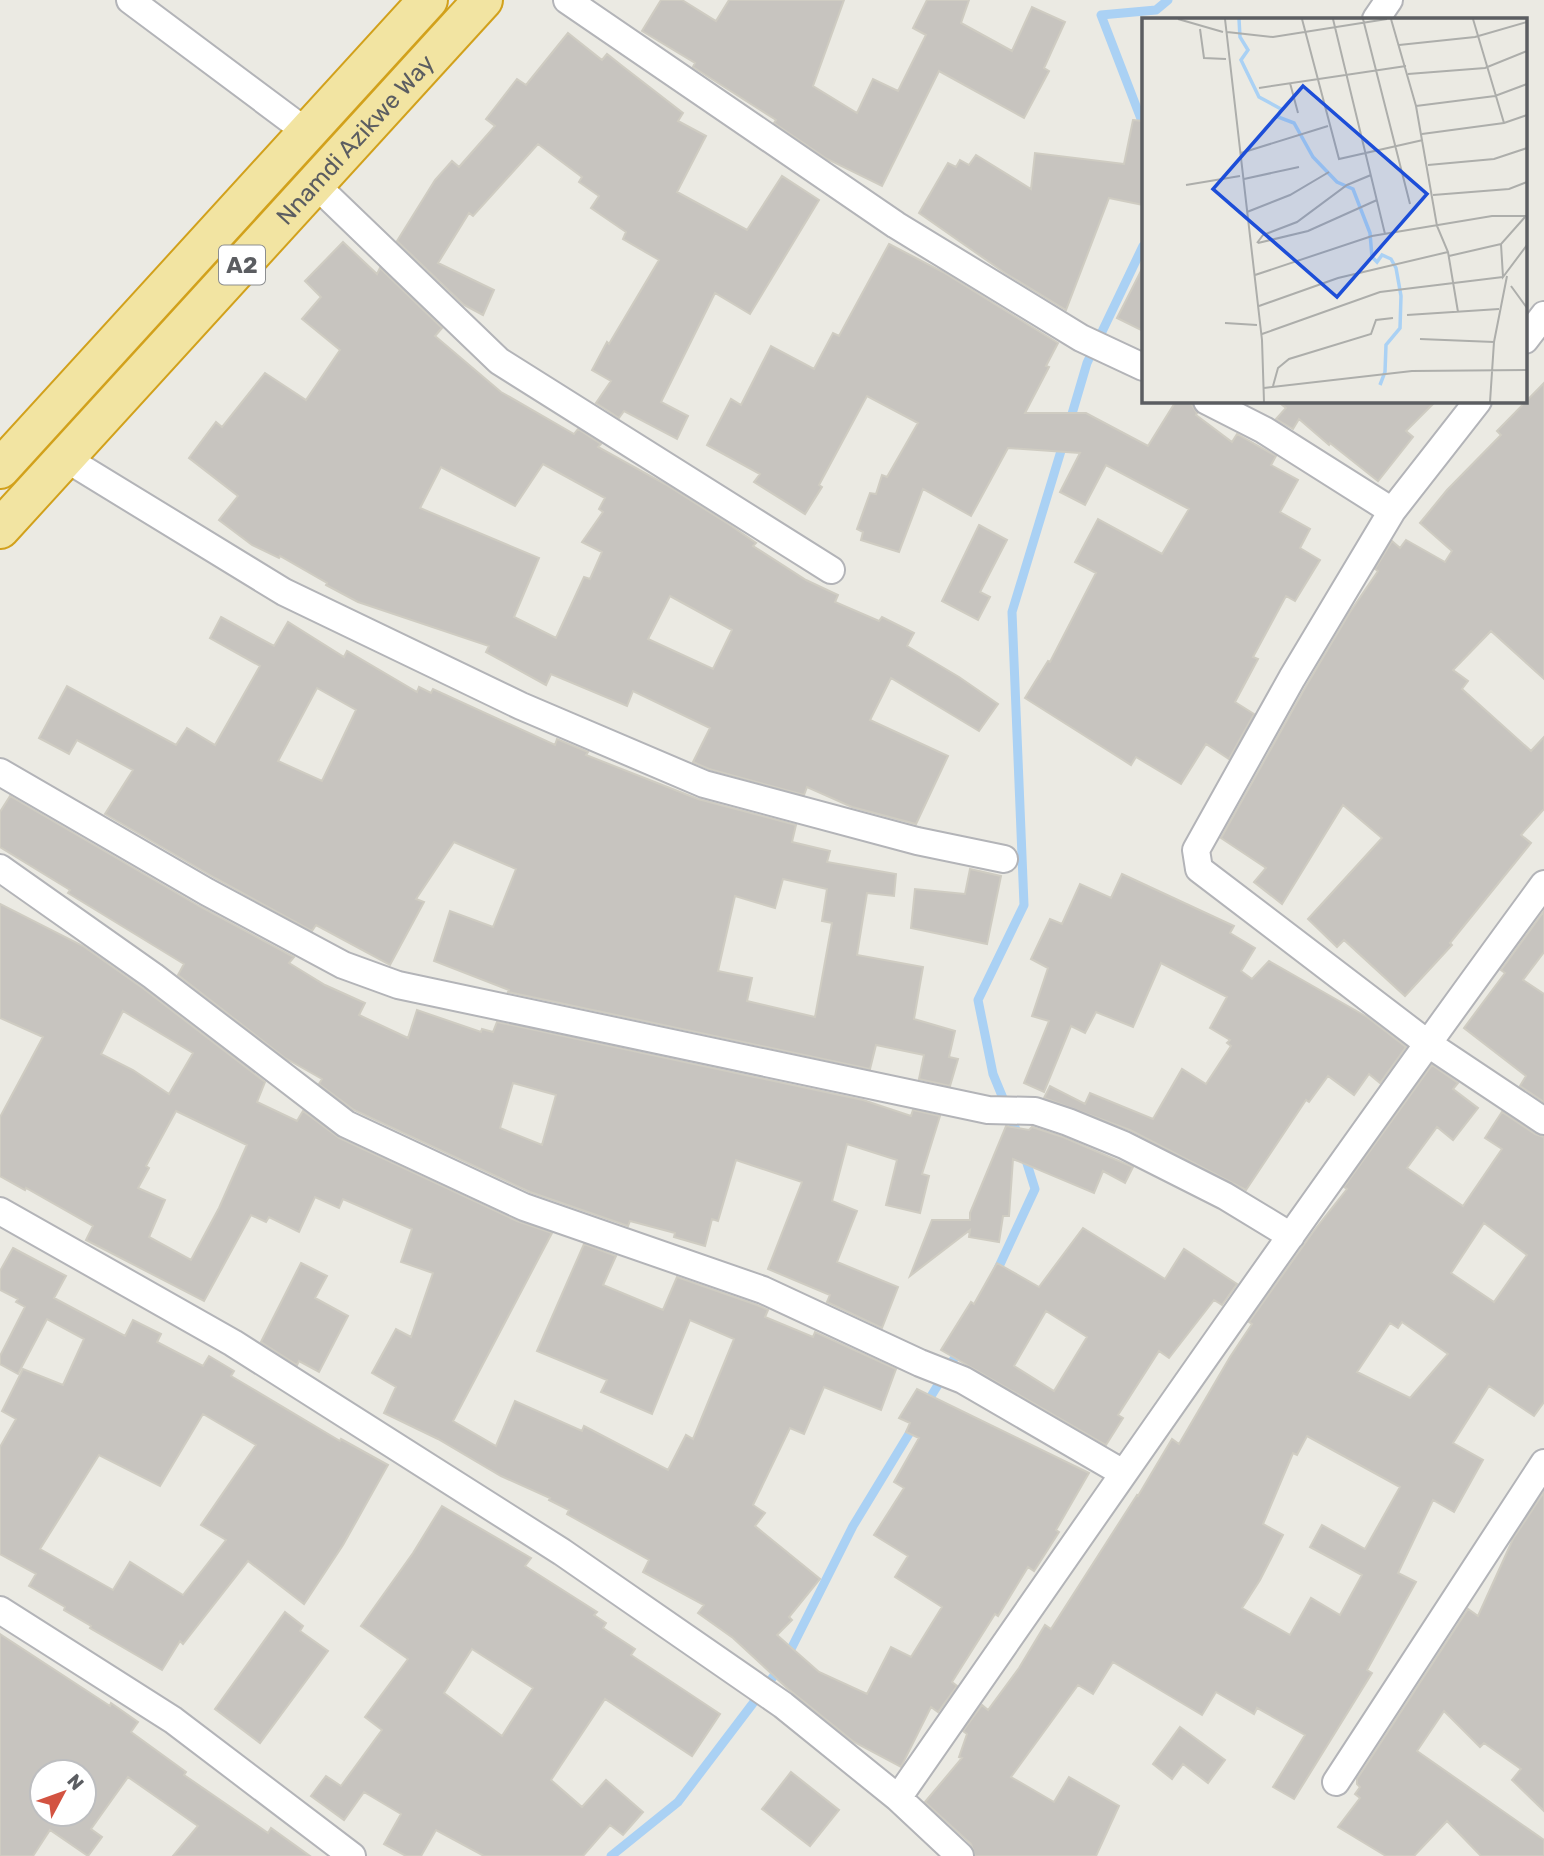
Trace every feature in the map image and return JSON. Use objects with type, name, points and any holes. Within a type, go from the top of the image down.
[{"type":"highway","name":"Nnamdi Azikwe Way","points":[[0,469],[428,0]]},
{"type":"highway","name":"Nnamdi Azikwe Way","points":[[0,530],[483,0]]},
{"type":"street","points":[[130,0],[307,133]]},
{"type":"street","points":[[567,0],[896,225],[1081,338],[1138,365]]},
{"type":"street","points":[[1377,18],[1389,0]]},
{"type":"street","points":[[316,185],[499,361],[831,570]]},
{"type":"street","points":[[1526,339],[1544,315]]},
{"type":"street","points":[[1209,402],[1264,430],[1392,511]]},
{"type":"street","points":[[1477,402],[1392,511],[1292,678],[1196,850],[1199,869],[1427,1043],[1544,1121]]},
{"type":"street","points":[[65,458],[284,592],[521,706],[704,783],[917,841],[1004,859]]},
{"type":"street","points":[[0,772],[207,892],[331,959],[398,985],[988,1110],[1035,1111],[1124,1145],[1225,1196],[1291,1236]]},
{"type":"street","points":[[0,868],[153,976],[346,1124],[524,1207],[763,1290],[920,1363],[963,1380],[1123,1473]]},
{"type":"street","points":[[898,1798],[1123,1473],[1427,1043],[1544,884]]},
{"type":"street","points":[[0,1211],[233,1343],[562,1552],[783,1705],[898,1798],[960,1856]]},
{"type":"street","points":[[1336,1782],[1544,1463]]},
{"type":"street","points":[[0,1610],[173,1720],[352,1856]]},
{"type":"building","points":[[661,0],[682,0],[716,21],[729,0],[844,0],[813,86],[857,113],[873,79],[898,91],[926,35],[913,28],[927,0],[969,0],[961,23],[1012,51],[1032,7],[1065,22],[1044,68],[1049,71],[1024,118],[939,71],[882,186],[827,159],[774,123],[776,120],[693,67],[695,63],[642,31]]},
{"type":"building","points":[[568,33],[602,60],[607,54],[683,113],[678,121],[706,136],[677,192],[747,230],[782,176],[819,200],[750,314],[715,293],[661,402],[688,416],[677,439],[624,411],[619,418],[596,403],[611,381],[592,370],[659,260],[623,239],[626,232],[591,208],[599,196],[579,182],[582,177],[538,144],[473,216],[469,213],[438,263],[494,290],[483,315],[464,305],[397,241],[435,180],[452,161],[459,167],[495,126],[486,119],[517,79],[526,85]]},
{"type":"building","points":[[1133,120],[1142,121],[1142,205],[1109,198],[1066,310],[1005,273],[919,213],[948,163],[956,167],[960,160],[969,165],[976,155],[1031,189],[1035,153],[1124,164]]},
{"type":"building","points":[[343,242],[377,274],[380,268],[442,328],[435,336],[501,392],[574,434],[578,429],[601,444],[598,447],[665,484],[730,525],[756,543],[753,546],[806,580],[838,595],[835,602],[879,621],[882,617],[914,633],[907,646],[998,704],[979,731],[891,678],[870,720],[948,756],[916,824],[852,807],[807,787],[804,795],[709,769],[693,762],[710,728],[633,691],[627,706],[551,674],[546,685],[486,652],[489,646],[358,602],[280,556],[279,558],[252,545],[219,520],[238,496],[189,458],[216,422],[222,427],[265,373],[306,400],[340,350],[302,319],[321,297],[305,281]],"holes":[[[543,464],[605,498],[599,509],[603,512],[582,542],[602,552],[590,579],[584,577],[556,638],[514,617],[539,558],[420,508],[441,467],[515,506]],[[670,596],[732,630],[713,669],[648,639]]]},
{"type":"building","points":[[889,244],[943,272],[1058,343],[1025,413],[1086,413],[1148,446],[1175,402],[1188,402],[1192,405],[1196,415],[1232,442],[1237,434],[1276,456],[1271,465],[1298,480],[1280,512],[1310,529],[1300,548],[1320,560],[1295,601],[1286,596],[1253,657],[1258,659],[1235,702],[1254,714],[1229,759],[1206,744],[1181,784],[1136,757],[1131,765],[1025,698],[1048,661],[1050,662],[1096,573],[1075,562],[1098,519],[1162,554],[1189,509],[1106,465],[1085,505],[1060,492],[1080,453],[1008,448],[971,516],[923,489],[899,552],[861,540],[863,532],[857,529],[870,493],[876,494],[882,475],[887,477],[918,423],[867,396],[819,485],[822,487],[805,514],[754,482],[760,474],[707,445],[731,399],[741,405],[771,346],[814,369],[833,333],[839,336]]},
{"type":"building","points":[[1142,269],[1142,330],[1117,318]]},
{"type":"building","points":[[1544,383],[1544,679],[1491,631],[1453,670],[1468,681],[1462,689],[1531,751],[1544,737],[1544,809],[1521,835],[1531,843],[1450,943],[1452,945],[1405,996],[1344,940],[1337,947],[1308,919],[1382,838],[1343,805],[1282,904],[1254,882],[1266,868],[1221,838],[1306,686],[1378,571],[1375,569],[1392,541],[1400,548],[1406,540],[1445,562],[1452,551],[1420,523],[1447,490],[1501,435],[1497,431]]},
{"type":"building","points":[[1278,402],[1435,402],[1406,431],[1413,437],[1378,481],[1299,419],[1293,429],[1276,419],[1286,408]]},
{"type":"building","points":[[979,525],[1007,540],[980,592],[990,597],[978,620],[942,601]]},
{"type":"building","points":[[221,617],[274,646],[288,622],[344,657],[347,651],[417,692],[419,687],[431,693],[433,689],[555,745],[557,739],[588,752],[586,755],[698,799],[796,825],[792,842],[830,851],[827,862],[896,874],[894,896],[867,893],[857,955],[923,967],[914,1019],[955,1031],[949,1057],[958,1059],[950,1086],[919,1079],[924,1055],[876,1045],[870,1069],[508,992],[509,990],[434,961],[450,911],[493,927],[516,869],[454,842],[416,899],[424,902],[390,965],[316,925],[312,931],[105,814],[133,770],[77,740],[69,754],[39,738],[67,686],[176,745],[187,728],[215,745],[260,666],[210,638]],"holes":[[[317,688],[356,710],[322,781],[278,761]],[[783,879],[827,889],[822,921],[832,923],[815,1017],[747,1001],[752,978],[718,971],[735,896],[775,908]]]},
{"type":"building","points":[[10,796],[199,906],[294,957],[289,963],[325,985],[365,1003],[359,1015],[408,1038],[417,1010],[481,1032],[482,1029],[493,1032],[497,1022],[863,1100],[911,1116],[913,1110],[940,1116],[922,1174],[929,1176],[920,1213],[886,1205],[897,1160],[847,1144],[832,1201],[857,1211],[837,1262],[898,1287],[882,1328],[827,1302],[830,1295],[768,1269],[802,1182],[736,1160],[718,1221],[712,1219],[705,1246],[674,1237],[675,1233],[630,1221],[628,1226],[530,1192],[354,1110],[319,1084],[322,1079],[285,1058],[178,975],[184,964],[68,893],[70,890],[0,847],[0,812]],"holes":[[[513,1083],[556,1095],[542,1145],[500,1128]]]},
{"type":"building","points":[[970,869],[1001,876],[987,944],[911,928],[915,889],[965,894]]},
{"type":"building","points":[[1122,874],[1234,926],[1230,933],[1255,948],[1241,971],[1252,979],[1269,961],[1367,1017],[1406,1047],[1380,1083],[1369,1074],[1354,1095],[1328,1076],[1309,1102],[1306,1100],[1246,1190],[1130,1130],[1044,1098],[1050,1086],[1085,1104],[1090,1093],[1153,1119],[1182,1069],[1206,1084],[1231,1046],[1227,1043],[1230,1040],[1210,1028],[1227,997],[1161,963],[1133,1027],[1096,1012],[1085,1033],[1071,1026],[1044,1092],[1024,1083],[1049,1021],[1032,1016],[1048,968],[1031,959],[1050,919],[1062,924],[1080,884],[1111,898]]},
{"type":"building","points":[[0,904],[83,946],[265,1082],[257,1102],[297,1121],[303,1111],[339,1138],[517,1221],[552,1233],[453,1421],[496,1446],[515,1401],[582,1431],[584,1426],[668,1470],[686,1435],[693,1439],[734,1339],[690,1320],[652,1414],[601,1392],[607,1380],[537,1351],[584,1244],[616,1256],[603,1285],[663,1310],[677,1277],[757,1305],[768,1310],[765,1317],[813,1337],[815,1332],[896,1369],[881,1410],[824,1387],[804,1434],[790,1428],[753,1505],[765,1513],[755,1526],[820,1579],[789,1617],[792,1620],[777,1635],[819,1672],[867,1694],[891,1647],[911,1657],[942,1607],[895,1577],[908,1556],[874,1535],[904,1488],[894,1482],[919,1438],[906,1432],[910,1423],[899,1418],[917,1389],[1089,1473],[1056,1530],[1059,1532],[1034,1571],[1028,1567],[952,1682],[957,1686],[938,1712],[931,1707],[901,1767],[854,1742],[787,1688],[733,1638],[698,1613],[704,1605],[643,1572],[649,1560],[567,1514],[569,1510],[549,1500],[550,1498],[501,1476],[438,1439],[384,1413],[396,1387],[372,1373],[396,1329],[411,1337],[433,1273],[401,1262],[412,1229],[343,1199],[339,1208],[315,1197],[299,1232],[269,1217],[266,1222],[251,1215],[204,1301],[86,1240],[93,1226],[0,1176],[0,1117],[43,1037],[0,1018]],"holes":[[[123,1011],[193,1053],[169,1094],[133,1070],[101,1054]],[[176,1111],[247,1145],[219,1208],[191,1260],[149,1237],[165,1200],[138,1188],[149,1168],[146,1166]]]},
{"type":"building","points":[[1544,911],[1544,952],[1523,980],[1544,994],[1544,1102],[1520,1086],[1526,1076],[1464,1028],[1505,973],[1501,970]]},
{"type":"building","points":[[1432,1065],[1458,1083],[1453,1089],[1478,1108],[1453,1140],[1437,1127],[1407,1168],[1463,1206],[1502,1149],[1485,1138],[1502,1112],[1544,1137],[1544,1402],[1534,1416],[1489,1386],[1453,1443],[1483,1460],[1454,1512],[1433,1500],[1398,1573],[1416,1582],[1367,1670],[1372,1673],[1294,1799],[1273,1787],[1305,1735],[1257,1708],[1254,1714],[1216,1692],[1202,1715],[1113,1662],[1093,1694],[1078,1685],[1011,1777],[1054,1802],[1069,1777],[1119,1806],[1096,1856],[975,1856],[971,1844],[925,1802],[962,1758],[959,1757],[967,1734],[963,1731],[982,1705],[988,1710],[1019,1668],[1045,1625],[1051,1629],[1172,1439],[1179,1444],[1252,1324],[1249,1322],[1347,1189],[1344,1187]],"holes":[[[1484,1223],[1527,1255],[1494,1302],[1451,1273]],[[1402,1322],[1448,1354],[1410,1398],[1357,1372],[1390,1323],[1398,1328]],[[1307,1436],[1400,1487],[1365,1549],[1322,1525],[1310,1547],[1362,1575],[1340,1615],[1311,1598],[1290,1635],[1242,1608],[1283,1535],[1263,1524],[1293,1453],[1297,1455]]]},
{"type":"building","points":[[1006,1126],[1029,1130],[1032,1127],[1063,1137],[1133,1167],[1125,1183],[1103,1171],[1094,1193],[1013,1159],[1009,1216],[1003,1216],[999,1242],[969,1237],[970,1230],[910,1276],[932,1220],[970,1220],[970,1213]]},
{"type":"building","points":[[1083,1228],[1165,1279],[1184,1249],[1237,1284],[1222,1305],[1214,1300],[1169,1358],[1159,1351],[1118,1415],[1123,1418],[1106,1445],[941,1350],[971,1302],[974,1304],[997,1263],[1039,1287]],"holes":[[[1046,1311],[1087,1337],[1054,1391],[1014,1366]]]},
{"type":"building","points":[[13,1248],[66,1276],[54,1298],[125,1336],[133,1320],[161,1334],[157,1342],[203,1366],[209,1356],[234,1371],[231,1376],[340,1441],[341,1439],[388,1465],[343,1545],[304,1604],[248,1561],[183,1644],[180,1641],[162,1670],[90,1628],[91,1626],[64,1610],[65,1607],[29,1586],[36,1574],[0,1554],[0,1447],[16,1419],[2,1411],[23,1369],[63,1385],[84,1339],[47,1319],[18,1374],[0,1364],[0,1356],[25,1307],[16,1302],[18,1299],[0,1290],[0,1271]],"holes":[[[203,1414],[256,1445],[201,1525],[226,1540],[183,1595],[130,1562],[113,1590],[40,1549],[99,1455],[160,1486]]]},
{"type":"building","points":[[301,1263],[327,1276],[315,1298],[348,1316],[319,1372],[299,1361],[297,1365],[261,1342]]},
{"type":"building","points":[[1544,1492],[1544,1811],[1512,1780],[1521,1769],[1484,1743],[1480,1747],[1444,1711],[1417,1751],[1544,1840],[1544,1856],[1481,1856],[1447,1821],[1414,1856],[1386,1856],[1338,1827],[1360,1798],[1355,1794],[1360,1787],[1357,1779],[1468,1609],[1478,1616],[1513,1539]]},
{"type":"building","points":[[442,1506],[531,1558],[525,1566],[597,1612],[594,1615],[606,1623],[603,1628],[635,1649],[631,1655],[720,1714],[692,1756],[605,1699],[551,1780],[582,1807],[606,1780],[643,1812],[623,1835],[610,1825],[583,1856],[484,1856],[436,1830],[421,1856],[406,1856],[384,1844],[401,1814],[364,1792],[344,1820],[311,1796],[326,1776],[341,1786],[382,1730],[365,1717],[408,1659],[361,1626],[413,1553]],"holes":[[[472,1649],[533,1688],[502,1736],[444,1693]]]},
{"type":"building","points":[[285,1612],[303,1626],[300,1631],[328,1651],[260,1743],[215,1709]]},
{"type":"building","points":[[0,1634],[138,1722],[131,1732],[186,1772],[184,1775],[268,1833],[271,1828],[310,1856],[173,1856],[198,1826],[128,1777],[98,1819],[98,1758],[28,1758],[28,1828],[92,1828],[102,1837],[88,1856],[50,1830],[33,1856],[0,1856]]},
{"type":"building","points":[[1180,1727],[1225,1760],[1208,1783],[1183,1764],[1172,1779],[1153,1764]]},
{"type":"building","points":[[791,1772],[839,1810],[810,1846],[762,1809]]},
{"type":"waterway","points":[[1142,121],[1101,15],[1156,10],[1168,0]]},
{"type":"waterway","points":[[1069,424],[1087,363],[1142,248]]},
{"type":"waterway","points":[[1019,1137],[993,1074],[978,1000],[1024,905],[1012,612],[1064,441]]},
{"type":"waterway","points":[[996,1273],[1035,1189],[1024,1154]]},
{"type":"waterway","points":[[925,1406],[960,1349]]},
{"type":"waterway","points":[[787,1657],[853,1526],[915,1424]]},
{"type":"waterway","points":[[611,1856],[678,1802],[779,1669]]}]
